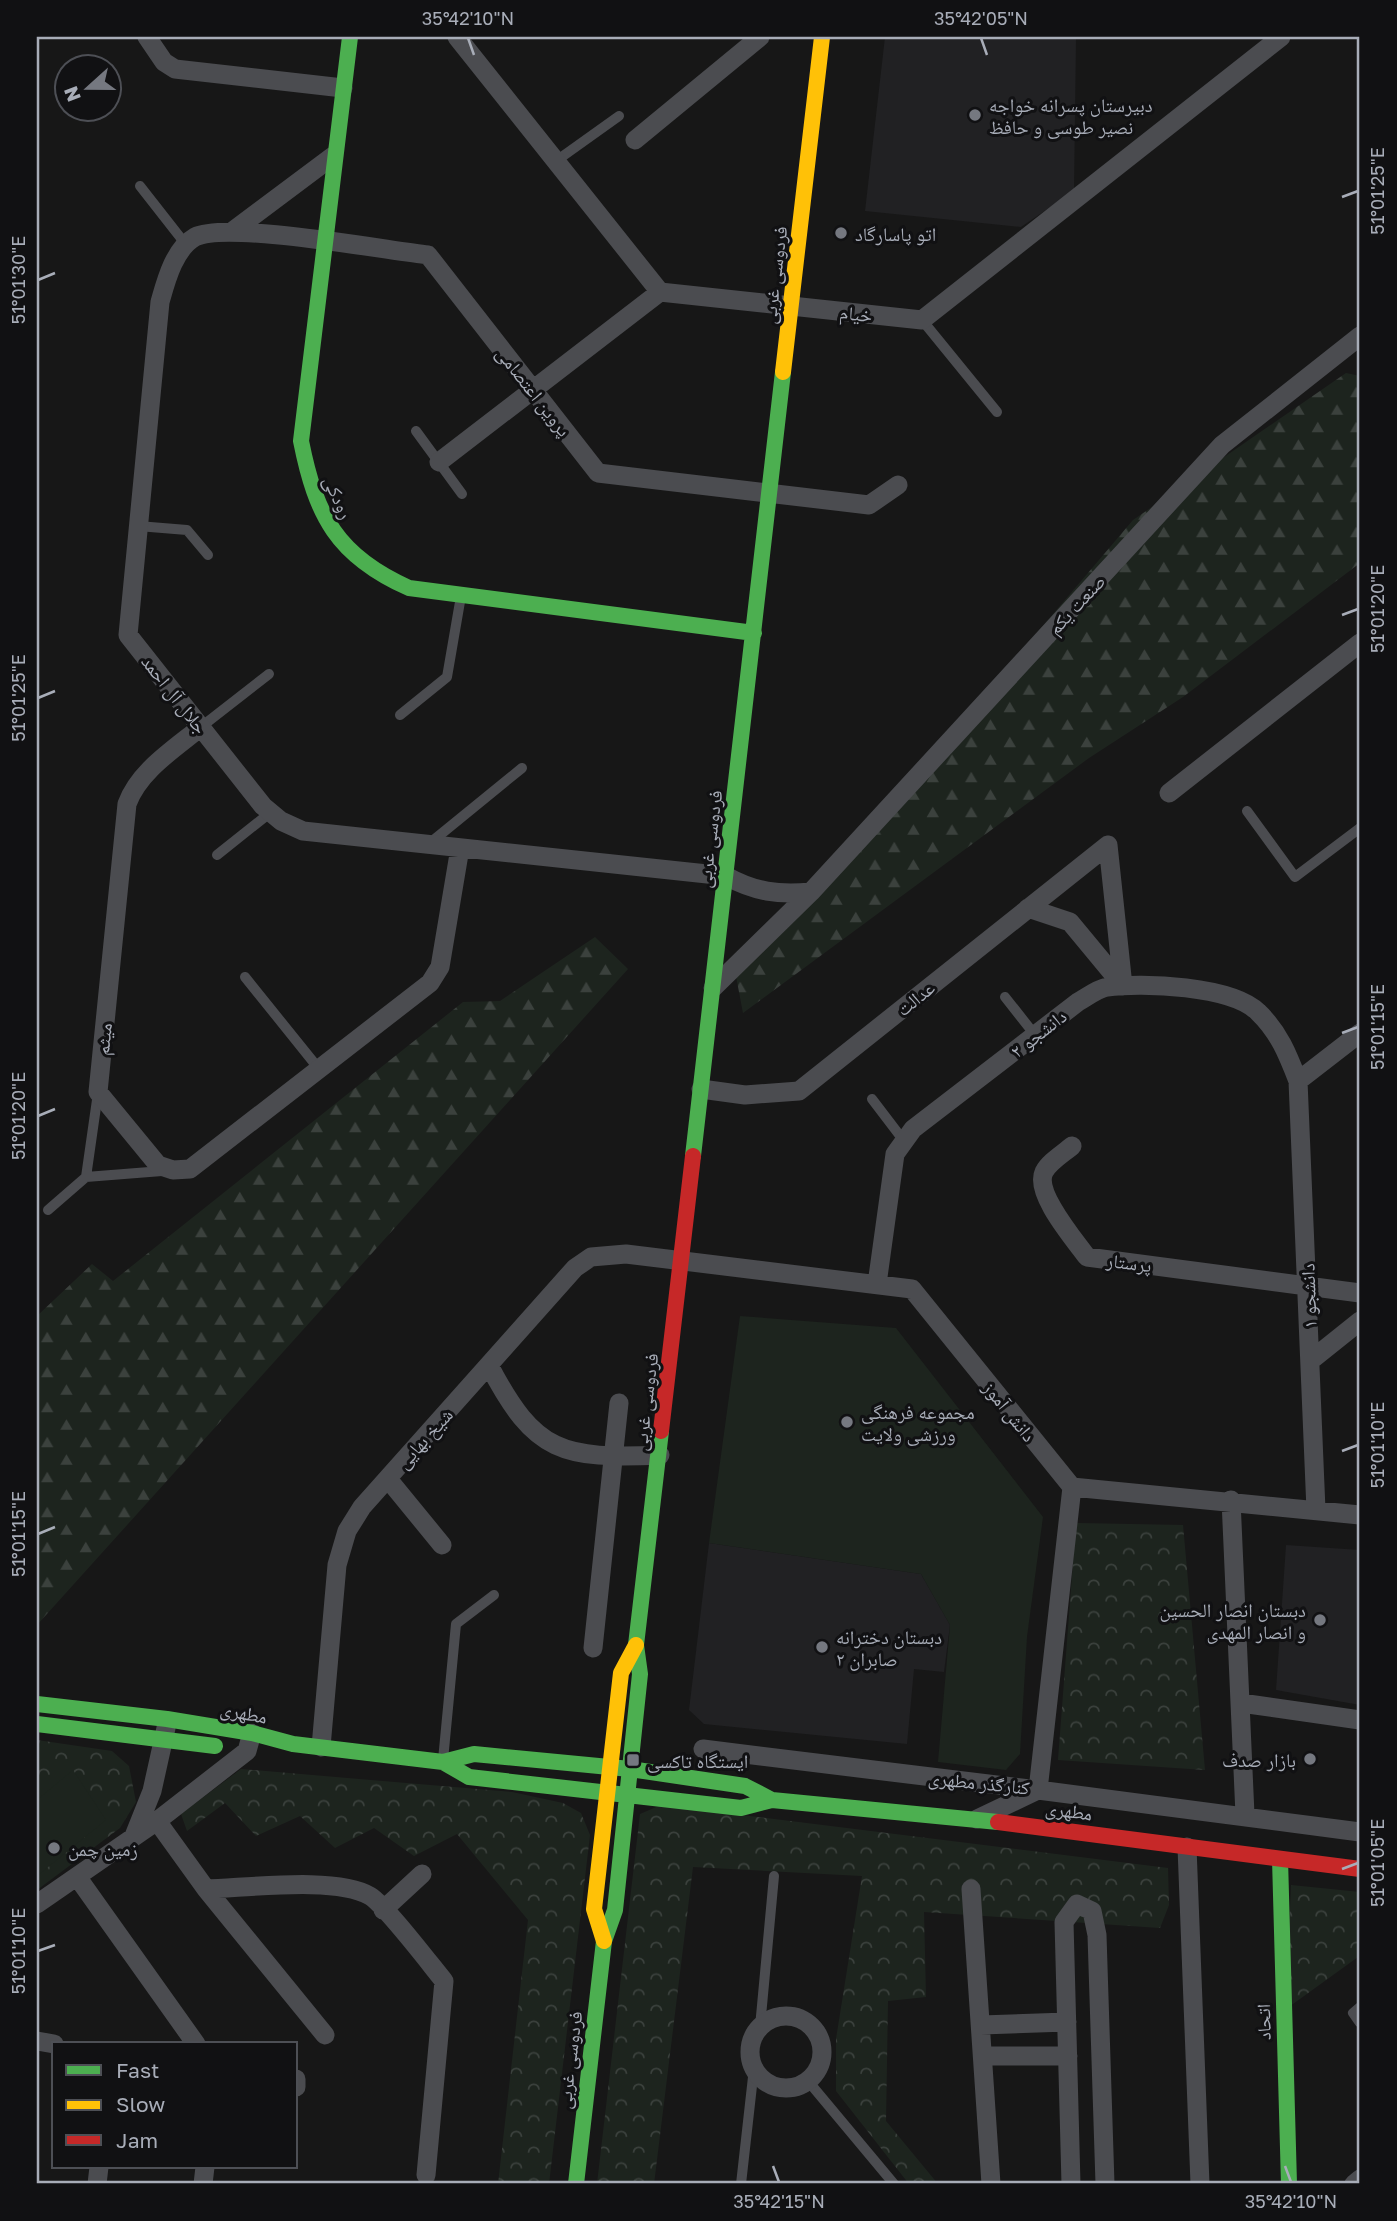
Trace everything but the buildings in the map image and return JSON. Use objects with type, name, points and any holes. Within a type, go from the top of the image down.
[{"type":"main road","name":"رودکی","points":[[349,37],[301,440],[306,476],[318,510],[337,540],[360,564],[384,579],[409,588],[754,633]]},
{"type":"main road","name":"فردوسی غربی","points":[[576,2184],[604,1941],[615,1910],[640,1674],[636,1645],[822,37]]},
{"type":"main road","name":"فردوسی غربی","points":[[604,1941],[594,1909],[621,1672],[636,1645]]},
{"type":"main road","name":"مطهری","points":[[37,1704],[249,1742],[293,1744],[443,1762],[474,1754],[631,1769],[745,1786],[772,1800]]},
{"type":"main road","points":[[37,1724],[165,1728]]},
{"type":"main road","name":"مطهری","points":[[443,1762],[469,1777],[741,1808],[772,1800],[977,1819],[1360,1869]]},
{"type":"main road","name":"اتحاد","points":[[1280,1859],[1289,2184]]},
{"type":"street","points":[[147,37],[164,62],[175,69],[343,88]]},
{"type":"street","points":[[439,462],[660,292],[457,37]]},
{"type":"street","points":[[635,140],[761,37]]},
{"type":"street","points":[[922,320],[1281,37]]},
{"type":"street","points":[[234,230],[333,156]]},
{"type":"street","points":[[187,246],[195,237],[234,230],[325,242]]},
{"type":"street","name":"پروین اعتصامی","points":[[325,242],[428,256],[598,473],[869,505],[898,485]]},
{"type":"street","name":"جلال آل احمد","points":[[187,246],[167,278],[160,302],[128,635],[272,812],[303,831],[726,876]]},
{"type":"street","name":"خیام","points":[[660,292],[922,320]]},
{"type":"street","name":"صنعت یکم","points":[[713,988],[811,892],[1222,445],[1360,336]]},
{"type":"street","points":[[1169,793],[1360,643]]},
{"type":"street","name":"میثم","points":[[98,1092],[127,804],[132,789],[143,776],[201,727]]},
{"type":"street","name":"عدالت","points":[[701,1089],[745,1095],[799,1091],[1108,845],[1123,986]]},
{"type":"street","points":[[98,1092],[158,1165],[173,1170],[190,1169],[430,983],[440,967],[460,848]]},
{"type":"street","points":[[726,876],[747,888],[779,895],[811,892]]},
{"type":"street","points":[[1028,908],[1070,922],[1123,986]]},
{"type":"street","name":"دانشجو ۲","points":[[877,1284],[895,1154],[913,1129],[1078,1002],[1103,987],[1138,985],[1227,995],[1256,1010],[1280,1038],[1298,1081]]},
{"type":"street","points":[[1298,1081],[1360,1033]]},
{"type":"street","name":"دانشجو ۱","points":[[1298,1081],[1315,1510]]},
{"type":"street","name":"پرستار","points":[[1072,1146],[1044,1171],[1041,1184],[1046,1198],[1087,1256],[1360,1293]]},
{"type":"street","name":"شیخ بهایی","points":[[321,1747],[337,1565],[347,1531],[362,1507],[575,1268],[591,1257],[626,1254],[682,1260]]},
{"type":"street","name":"دانش آموز","points":[[682,1260],[912,1289],[1072,1487]]},
{"type":"street","points":[[1310,1361],[1360,1321]]},
{"type":"street","points":[[489,1365],[509,1403],[544,1441],[571,1452],[611,1457],[660,1455]]},
{"type":"street","points":[[593,1648],[611,1457],[619,1403]]},
{"type":"street","points":[[388,1479],[442,1545]]},
{"type":"street","points":[[1072,1487],[1231,1500],[1360,1515]]},
{"type":"street","name":"کنارگذر مطهری","points":[[703,1749],[1038,1790],[1072,1487]]},
{"type":"street","points":[[1231,1500],[1245,1815]]},
{"type":"street","points":[[1241,1703],[1360,1720]]},
{"type":"street","points":[[134,1837],[152,1791],[165,1728]]},
{"type":"street","points":[[37,1904],[157,1821],[249,1742]]},
{"type":"street","points":[[977,1819],[1038,1790],[1360,1832]]},
{"type":"street","points":[[157,1821],[206,1889],[325,2035]]},
{"type":"street","points":[[1187,1847],[1200,2184]]},
{"type":"street","points":[[383,1910],[422,1874]]},
{"type":"street","points":[[78,1878],[195,2042]]},
{"type":"street","points":[[206,1889],[332,1885],[372,1897],[444,1981],[426,2175]]},
{"type":"street","points":[[971,1889],[992,2184]]},
{"type":"street","points":[[1070,2184],[1064,1922],[1077,1904],[1092,1911],[1097,1935],[1105,2184]]},
{"type":"street","points":[[797,2018],[808,2024],[817,2034],[822,2059],[808,2081],[799,2086],[778,2087],[768,2084],[754,2068],[751,2047],[760,2027],[771,2020],[797,2018]]},
{"type":"street","points":[[981,2025],[1067,2022]]},
{"type":"street","points":[[983,2056],[1068,2056]]},
{"type":"street","points":[[1354,2184],[1360,2179]]},
{"type":"lane","points":[[556,161],[619,116]]},
{"type":"lane","points":[[140,186],[187,246]]},
{"type":"lane","points":[[922,320],[997,412]]},
{"type":"lane","points":[[415,431],[462,494]]},
{"type":"lane","points":[[138,526],[187,530],[208,555]]},
{"type":"lane","points":[[400,715],[447,677],[461,595]]},
{"type":"lane","points":[[201,727],[269,674]]},
{"type":"lane","points":[[429,844],[522,768]]},
{"type":"lane","points":[[1247,811],[1295,877],[1360,828]]},
{"type":"lane","points":[[217,856],[272,812]]},
{"type":"lane","points":[[245,977],[319,1069]]},
{"type":"lane","points":[[1005,997],[1035,1035]]},
{"type":"lane","points":[[86,1177],[98,1092]]},
{"type":"lane","points":[[872,1098],[904,1141]]},
{"type":"lane","points":[[48,1210],[86,1177],[173,1170]]},
{"type":"lane","points":[[443,1762],[456,1624],[494,1595]]},
{"type":"lane","points":[[760,2027],[774,1876]]},
{"type":"lane","points":[[1360,2007],[1353,2013],[1360,2022]]},
{"type":"lane","points":[[740,2184],[754,2068]]},
{"type":"lane","points":[[808,2081],[894,2184]]},
{"type":"shaded area","name":"دبیرستان پسرانه خواجه نصیر طوسی و حافظ","points":[[885,37],[1076,39],[1074,191],[1021,227],[865,211]]},
{"type":"shaded area","name":"دبستان دخترانه صابران ۲","points":[[709,1543],[921,1574],[950,1625],[944,1672],[914,1669],[907,1744],[704,1724],[689,1710]]},
{"type":"shaded area","name":"دبستان انصار الحسین و انصار المهدی","points":[[1286,1545],[1360,1550],[1360,1705],[1276,1690]]},
{"type":"green space","points":[[1346,373],[1360,376],[1360,563],[1183,697],[1089,758],[743,1013],[735,971],[979,701],[1133,520]]},
{"type":"green space","points":[[595,937],[628,969],[37,1625],[37,1316],[92,1264],[113,1281],[463,1002],[500,1001]]},
{"type":"green space","name":"مجموعه فرهنگی ورزشی ولایت","points":[[740,1316],[896,1328],[1043,1517],[1027,1637],[1020,1754],[1006,1770],[938,1762],[950,1625],[921,1574],[709,1543]]},
{"type":"green space","points":[[1076,1523],[1183,1525],[1205,1770],[1058,1760]]},
{"type":"green space","points":[[37,1740],[112,1751],[129,1766],[136,1802],[120,1828],[37,1890]]},
{"type":"green space","points":[[241,1769],[512,1792],[563,1803],[581,1813],[590,1835],[549,2184],[498,2184],[528,1920],[457,1834],[414,1856],[374,1828],[335,1848],[300,1816],[256,1836],[225,1803],[187,1831],[181,1814]]},
{"type":"green space","name":"زمین چمن","points":[[73,1770],[106,1820],[37,1876],[37,1800]]},
{"type":"green space","points":[[661,1805],[1168,1868],[1169,1905],[1160,1928],[924,1912],[926,1997],[888,2001],[886,2121],[938,2184],[909,2184],[836,2091],[836,2039],[862,1876],[693,1867],[654,2184],[597,2184],[640,1814]]},
{"type":"green space","points":[[1291,1885],[1360,1892],[1360,1960],[1358,1957],[1286,2009]]},
{"type":"traffic: fast","points":[[350,37],[301,441],[314,491],[334,531],[364,562],[384,576],[409,588],[754,633]]},
{"type":"traffic: fast","points":[[693,1156],[783,372]]},
{"type":"traffic: fast","points":[[576,2184],[604,1941],[615,1910],[640,1674],[636,1645],[661,1431]]},
{"type":"traffic: fast","points":[[37,1704],[167,1719],[252,1733],[293,1744],[443,1762],[474,1754],[630,1769],[745,1786],[772,1800]]},
{"type":"traffic: fast","points":[[37,1724],[215,1746]]},
{"type":"traffic: fast","points":[[443,1762],[469,1777],[741,1808],[772,1800],[998,1822]]},
{"type":"traffic: fast","points":[[1280,1859],[1289,2184]]},
{"type":"traffic: slow","points":[[783,372],[822,37]]},
{"type":"traffic: slow","points":[[604,1941],[594,1909],[621,1673],[636,1645]]},
{"type":"traffic: jam","points":[[661,1431],[693,1156]]},
{"type":"traffic: jam","points":[[998,1822],[1360,1869]]},
{"type":"place","name":"دبیرستان پسرانه خواجه نصیر طوسی و حافظ","points":[[975,115]]},
{"type":"place","name":"اتو پاسارگاد","points":[[841,233]]},
{"type":"place","name":"مجموعه فرهنگی ورزشی ولایت","points":[[847,1422]]},
{"type":"place","name":"دبستان انصار الحسین و انصار المهدی","points":[[1320,1620]]},
{"type":"place","name":"دبستان دخترانه صابران ۲","points":[[822,1647]]},
{"type":"place","name":"بازار صدف","points":[[1310,1759]]},
{"type":"place","name":"ایستگاه تاکسی","points":[[633,1760]]},
{"type":"place","name":"زمین چمن","points":[[54,1848]]}]
